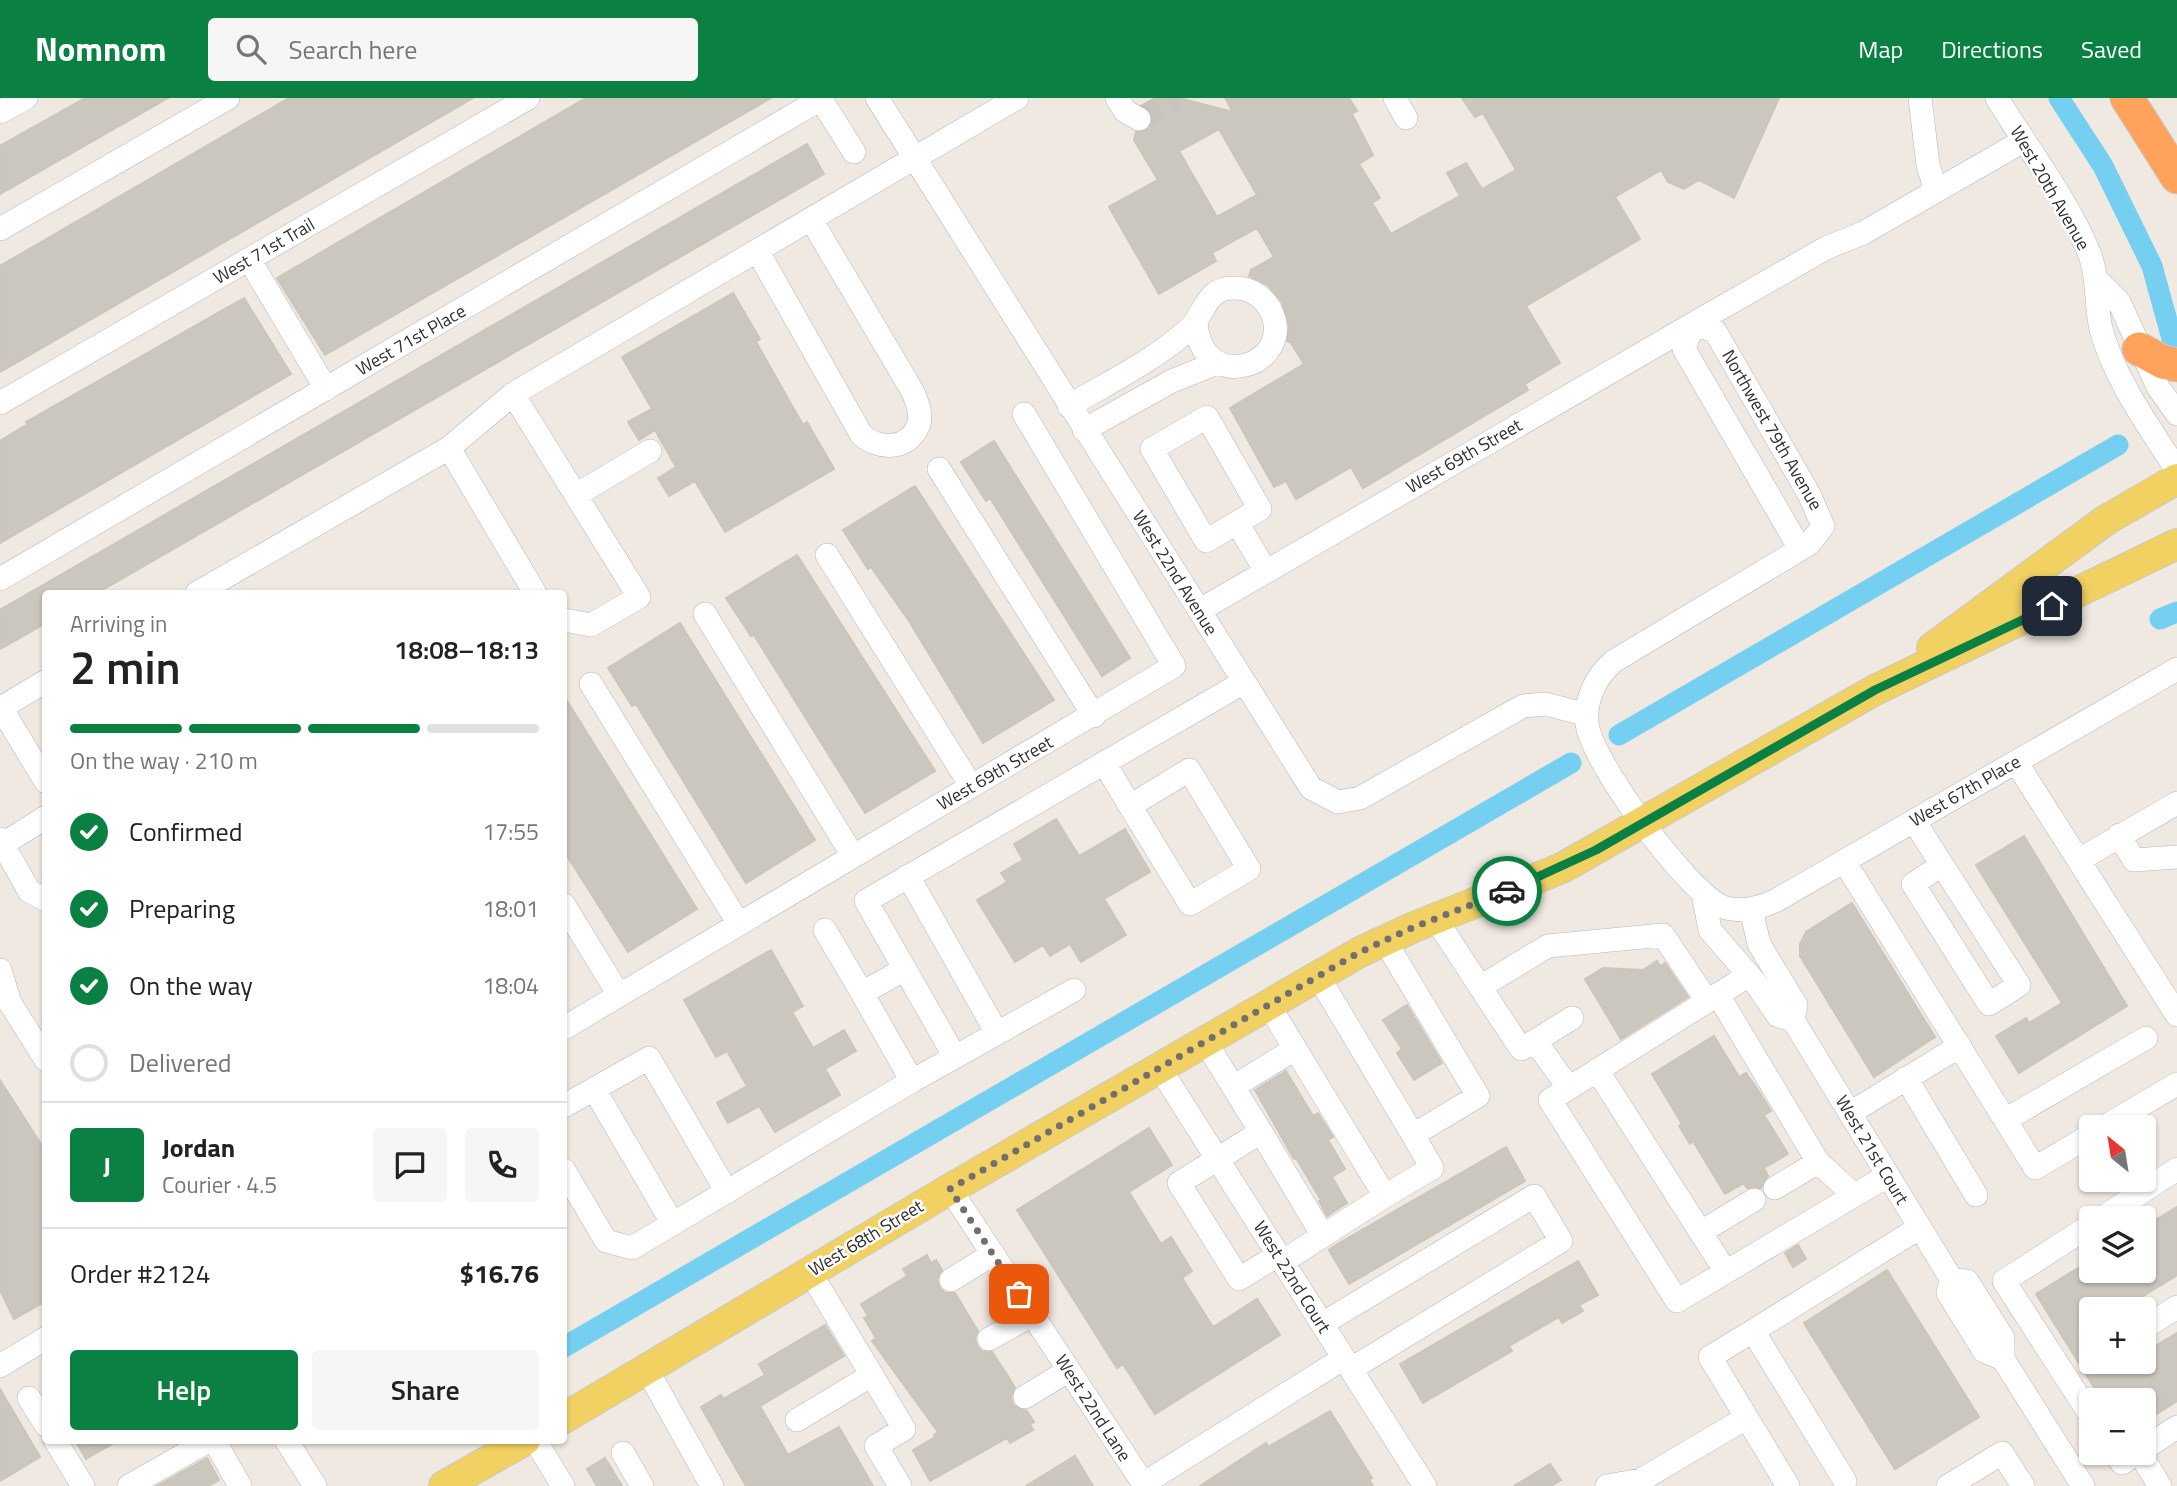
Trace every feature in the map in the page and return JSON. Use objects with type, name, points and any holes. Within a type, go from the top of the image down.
[{"type":"highway","points":[[2127,98],[2177,177]]},
{"type":"highway","points":[[2139,349],[2163,362],[2177,365]]},
{"type":"main road","name":"West 68th Street","points":[[1875,690],[2106,520],[2177,479]]},
{"type":"main road","name":"West 68th Street","points":[[567,1414],[1318,976],[1435,918],[1551,874],[1875,690],[2177,544]]},
{"type":"main road","points":[[444,1486],[484,1452],[511,1444]]},
{"type":"street","points":[[0,111],[26,98]]},
{"type":"street","points":[[0,229],[228,98]]},
{"type":"street","name":"West 71st Trail","points":[[0,403],[528,98]]},
{"type":"street","points":[[820,98],[855,152]]},
{"type":"street","name":"West 71st Place","points":[[0,579],[820,98]]},
{"type":"street","name":"West 22nd Avenue","points":[[877,98],[1311,788],[1338,802],[1372,792],[1523,706],[1546,704],[1587,715]]},
{"type":"street","points":[[202,590],[449,448],[513,394],[812,221],[1017,98]]},
{"type":"street","points":[[1117,98],[1125,111],[1139,119]]},
{"type":"street","points":[[1920,98],[1928,165],[1936,191]]},
{"type":"street","name":"West 20th Avenue","points":[[1997,98],[2083,240],[2098,281],[2097,306],[2105,341],[2124,380],[2177,470]]},
{"type":"street","name":"West 69th Street","points":[[1200,610],[1826,248],[1863,233],[2023,141]]},
{"type":"street","points":[[758,252],[861,434],[878,447],[891,446],[908,437],[918,426],[919,411],[914,392],[812,221]]},
{"type":"street","points":[[249,259],[326,389]]},
{"type":"street","name":"West 20th Avenue","points":[[2098,281],[2119,302],[2158,387],[2177,414]]},
{"type":"street","points":[[1233,288],[1251,291],[1266,302],[1275,318],[1275,336],[1267,352],[1252,364],[1235,368],[1217,363],[1204,353],[1197,339],[1196,323],[1202,305],[1216,293],[1233,288]]},
{"type":"street","points":[[1069,406],[1166,349],[1196,323]]},
{"type":"street","name":"Northwest 79th Avenue","points":[[1587,715],[1595,683],[1614,662],[1800,549],[1821,533],[1822,519],[1715,331],[1693,324],[1684,349],[1800,549]]},
{"type":"street","points":[[1084,430],[1172,381],[1217,363]]},
{"type":"street","points":[[513,394],[639,597],[591,625],[567,621]]},
{"type":"street","name":"West 69th Street","points":[[567,1026],[1094,716],[1174,666],[1024,414]]},
{"type":"street","points":[[1207,417],[1260,509],[1237,523],[1206,541],[1152,449],[1207,417]]},
{"type":"street","points":[[449,448],[533,590]]},
{"type":"street","points":[[576,495],[650,451]]},
{"type":"street","points":[[939,469],[1094,716]]},
{"type":"street","points":[[1237,523],[1266,571]]},
{"type":"street","points":[[827,555],[971,786]]},
{"type":"street","points":[[705,614],[853,856]]},
{"type":"street","name":"West 67th Place","points":[[1751,909],[1775,901],[2177,669]]},
{"type":"street","points":[[955,1057],[866,901],[1244,682]]},
{"type":"street","points":[[42,683],[1,708],[42,775]]},
{"type":"street","points":[[591,684],[739,924]]},
{"type":"street","points":[[1587,715],[1589,732],[1607,769],[1676,868],[1703,893],[1725,908],[1751,909]]},
{"type":"street","points":[[2016,762],[2177,1015]]},
{"type":"street","points":[[1105,764],[1130,806],[1190,904],[1249,869],[1189,770],[1130,806]]},
{"type":"street","points":[[2079,860],[2177,803]]},
{"type":"street","points":[[42,819],[1,843],[29,891],[42,898]]},
{"type":"street","points":[[1914,821],[2019,985],[1989,1004],[1913,884],[1942,865]]},
{"type":"street","points":[[2119,835],[2134,860],[2177,858]]},
{"type":"street","points":[[1844,860],[2035,1168],[2079,1142]]},
{"type":"street","points":[[908,876],[997,1033]]},
{"type":"street","name":"West 21st Court","points":[[1703,893],[1710,930],[1749,975],[1778,1016],[1793,1020]]},
{"type":"street","name":"West 21st Court","points":[[1751,909],[1759,944],[1796,1005],[1793,1020],[1952,1280],[1967,1281],[2003,1338],[2003,1359],[2075,1483]]},
{"type":"street","points":[[567,910],[619,995]]},
{"type":"street","points":[[1435,918],[1521,1049],[1572,1018]]},
{"type":"street","points":[[825,930],[912,1080]]},
{"type":"street","points":[[1480,987],[1548,946],[1664,935],[1713,998],[1818,1161],[1854,1195]]},
{"type":"street","points":[[1385,941],[1478,1097],[1413,1135]]},
{"type":"street","points":[[862,993],[905,969]]},
{"type":"street","points":[[0,970],[3,1002],[42,1055]]},
{"type":"street","points":[[1749,975],[1550,1100],[1677,1301],[1887,1176]]},
{"type":"street","points":[[1261,1132],[1179,1183],[1239,1279],[1322,1236],[1432,1168],[1318,976]]},
{"type":"street","points":[[567,1175],[606,1241],[632,1248],[912,1080],[1074,990]]},
{"type":"street","points":[[1268,1004],[1385,1196]]},
{"type":"street","points":[[2005,1120],[2146,1038]]},
{"type":"street","points":[[1205,1041],[1322,1236]]},
{"type":"street","points":[[1535,1041],[1569,1088]]},
{"type":"street","points":[[1850,1113],[1960,1046]]},
{"type":"street","points":[[1233,1087],[1295,1049]]},
{"type":"street","points":[[567,1104],[649,1058],[727,1192]]},
{"type":"street","name":"West 22nd Court","points":[[1159,1067],[1425,1486]]},
{"type":"street","points":[[1597,1070],[1726,1272]]},
{"type":"street","points":[[1906,1078],[1976,1195]]},
{"type":"street","points":[[2124,1115],[2177,1084]]},
{"type":"street","points":[[594,1089],[673,1224]]},
{"type":"street","points":[[1775,1188],[1818,1161]]},
{"type":"street","points":[[2120,1206],[2177,1169]]},
{"type":"street","name":"West 22nd Lane","points":[[950,1189],[1144,1485]]},
{"type":"street","points":[[1144,1485],[1561,1241],[1534,1196],[1322,1324]]},
{"type":"street","points":[[1701,1233],[1754,1200]]},
{"type":"street","points":[[1788,1486],[1710,1357],[1919,1227]]},
{"type":"street","points":[[2079,1233],[2004,1281],[2079,1397]]},
{"type":"street","points":[[951,1280],[993,1254]]},
{"type":"street","points":[[810,1272],[905,1429],[876,1446],[900,1486]]},
{"type":"street","points":[[2156,1320],[2177,1307]]},
{"type":"street","points":[[989,1339],[1032,1315]]},
{"type":"street","points":[[1753,1331],[1845,1481]]},
{"type":"street","points":[[0,1366],[42,1340]]},
{"type":"street","points":[[646,1368],[712,1486]]},
{"type":"street","points":[[1025,1397],[1069,1370]]},
{"type":"street","points":[[797,1420],[872,1376]]},
{"type":"street","points":[[29,1398],[42,1419]]},
{"type":"street","points":[[1607,1486],[1642,1480],[1746,1418]]},
{"type":"street","points":[[2156,1440],[2177,1427]]},
{"type":"street","points":[[57,1444],[83,1486]]},
{"type":"street","points":[[214,1444],[240,1486]]},
{"type":"street","points":[[289,1444],[315,1486]]},
{"type":"street","points":[[537,1444],[563,1486]]},
{"type":"street","points":[[129,1486],[183,1447]]},
{"type":"street","points":[[623,1453],[642,1486]]},
{"type":"street","points":[[1948,1486],[2002,1453],[2023,1486]]},
{"type":"street","points":[[2146,1465],[2160,1486]]},
{"type":"building","points":[[85,98],[168,98],[0,194],[0,146]]},
{"type":"building","points":[[289,98],[473,98],[0,372],[0,266]]},
{"type":"building","points":[[586,98],[771,98],[325,355],[277,278]]},
{"type":"building","points":[[1157,98],[1179,98],[1233,112],[1225,98],[1349,98],[1357,111],[1352,114],[1373,155],[1359,164],[1380,198],[1372,203],[1391,234],[1460,196],[1447,173],[1466,163],[1482,189],[1516,170],[1483,113],[1475,117],[1462,98],[1779,98],[1734,198],[1699,180],[1684,189],[1668,182],[1661,170],[1615,197],[1640,239],[1526,306],[1560,363],[1525,384],[1528,390],[1363,488],[1351,467],[1296,499],[1286,481],[1274,487],[1230,408],[1304,364],[1287,341],[1289,326],[1282,302],[1268,285],[1249,276],[1251,270],[1274,257],[1257,228],[1212,253],[1216,261],[1159,294],[1109,207],[1158,180],[1134,140],[1136,132],[1145,131],[1151,125],[1151,113],[1144,106]],"holes":[[[1219,129],[1257,195],[1217,217],[1179,151]]]},
{"type":"building","points":[[807,144],[824,174],[102,590],[42,590],[42,625],[0,649],[0,610]]},
{"type":"building","points":[[733,293],[760,339],[756,342],[803,425],[807,422],[834,469],[725,532],[695,481],[669,496],[658,478],[676,467],[655,430],[639,440],[628,422],[652,409],[622,357]]},
{"type":"building","points":[[244,298],[291,374],[0,543],[0,441],[28,424],[26,422]]},
{"type":"building","points":[[994,441],[1130,658],[1102,676],[990,498],[986,501],[961,462]]},
{"type":"building","points":[[915,486],[1054,700],[983,743],[909,621],[871,567],[868,569],[843,530]]},
{"type":"building","points":[[797,555],[935,771],[865,813],[754,635],[751,636],[726,598]]},
{"type":"building","points":[[680,623],[815,840],[746,883],[636,704],[632,706],[608,668]]},
{"type":"building","points":[[567,701],[697,909],[628,952],[567,856]]},
{"type":"building","points":[[1056,819],[1079,856],[1125,829],[1150,872],[1104,899],[1126,935],[1081,962],[1070,944],[1050,956],[1043,945],[1015,962],[977,900],[1007,882],[1001,873],[1023,860],[1014,844]]},
{"type":"building","points":[[2024,836],[2127,1006],[2019,1073],[1996,1036],[2026,1018],[2029,1023],[2062,1003],[1976,865]]},
{"type":"building","points":[[1852,903],[1935,1037],[1874,1077],[1800,956],[1800,944],[1806,932]]},
{"type":"building","points":[[771,950],[803,1006],[792,1012],[813,1048],[844,1030],[856,1051],[825,1069],[840,1095],[775,1132],[759,1106],[728,1123],[717,1103],[747,1086],[727,1051],[716,1057],[684,1000]]},
{"type":"building","points":[[1657,961],[1660,966],[1665,963],[1688,997],[1621,1039],[1585,979],[1603,968],[1643,970]]},
{"type":"building","points":[[1407,1005],[1442,1063],[1414,1080],[1397,1053],[1402,1049],[1383,1020]]},
{"type":"building","points":[[1714,1036],[1739,1077],[1746,1073],[1758,1090],[1771,1111],[1764,1115],[1788,1154],[1764,1168],[1768,1176],[1761,1188],[1747,1188],[1744,1183],[1725,1194],[1693,1141],[1690,1144],[1679,1126],[1682,1124],[1652,1074]]},
{"type":"building","points":[[1286,1071],[1313,1116],[1318,1113],[1333,1137],[1328,1140],[1345,1169],[1332,1177],[1347,1203],[1327,1216],[1319,1201],[1321,1200],[1255,1090]]},
{"type":"building","points":[[0,1080],[42,1146],[42,1303],[14,1319],[0,1290]]},
{"type":"building","points":[[1149,1128],[1172,1165],[1129,1192],[1161,1244],[1171,1237],[1192,1271],[1182,1278],[1213,1327],[1257,1299],[1280,1335],[1155,1414],[1123,1364],[1117,1368],[1017,1210]]},
{"type":"building","points":[[1506,1147],[1525,1181],[1349,1284],[1329,1250]]},
{"type":"building","points":[[2177,1207],[2177,1275],[2141,1297],[2079,1297],[2079,1363],[2036,1294],[2079,1267],[2079,1283],[2156,1283],[2156,1220]]},
{"type":"building","points":[[1798,1245],[1806,1259],[1793,1267],[1785,1253]]},
{"type":"building","points":[[927,1255],[931,1263],[936,1260],[942,1270],[937,1280],[940,1288],[945,1293],[955,1293],[978,1331],[975,1338],[977,1346],[982,1351],[992,1352],[1015,1388],[1011,1397],[1013,1405],[1027,1411],[1034,1422],[1030,1424],[1033,1430],[1010,1443],[1007,1438],[930,1481],[913,1450],[935,1437],[938,1432],[872,1341],[876,1338],[864,1318],[868,1316],[861,1304],[907,1276],[903,1269]]},
{"type":"building","points":[[1578,1261],[1598,1295],[1579,1305],[1583,1311],[1562,1323],[1559,1317],[1509,1346],[1512,1351],[1423,1403],[1400,1364]]},
{"type":"building","points":[[1887,1270],[1979,1417],[1895,1469],[1804,1323]]},
{"type":"building","points":[[825,1325],[844,1356],[760,1406],[788,1455],[839,1427],[873,1486],[746,1486],[701,1407],[721,1395],[723,1399],[765,1375],[759,1364]]},
{"type":"building","points":[[2177,1333],[2177,1401],[2156,1414],[2156,1388],[2095,1388],[2086,1374],[2156,1374],[2156,1346]]},
{"type":"building","points":[[0,1389],[40,1457],[0,1481]]},
{"type":"building","points":[[1330,1411],[1372,1478],[1369,1479],[1373,1486],[1200,1486],[1266,1443],[1268,1447]]},
{"type":"building","points":[[77,1444],[112,1444],[86,1459]]},
{"type":"building","points":[[1075,1456],[1093,1486],[1026,1486]]},
{"type":"building","points":[[207,1458],[219,1480],[208,1486],[157,1486]]},
{"type":"building","points":[[605,1458],[622,1486],[597,1486],[587,1469]]},
{"type":"building","points":[[1550,1464],[1561,1480],[1551,1486],[1514,1486]]},
{"type":"waterway","points":[[2059,98],[2103,166],[2152,266],[2174,346]]},
{"type":"waterway","points":[[1619,735],[2118,445]]},
{"type":"waterway","points":[[2160,619],[2177,612]]},
{"type":"waterway","points":[[567,1345],[1571,763]]},
{"type":"tunnel","points":[[1139,119],[1177,98]]},
{"type":"way so far","points":[[1019,1294],[950,1189],[1360,952],[1414,927],[1507,891]]},
{"type":"route","points":[[1507,891],[1539,879],[1596,850],[1875,690],[2052,606]]}]
